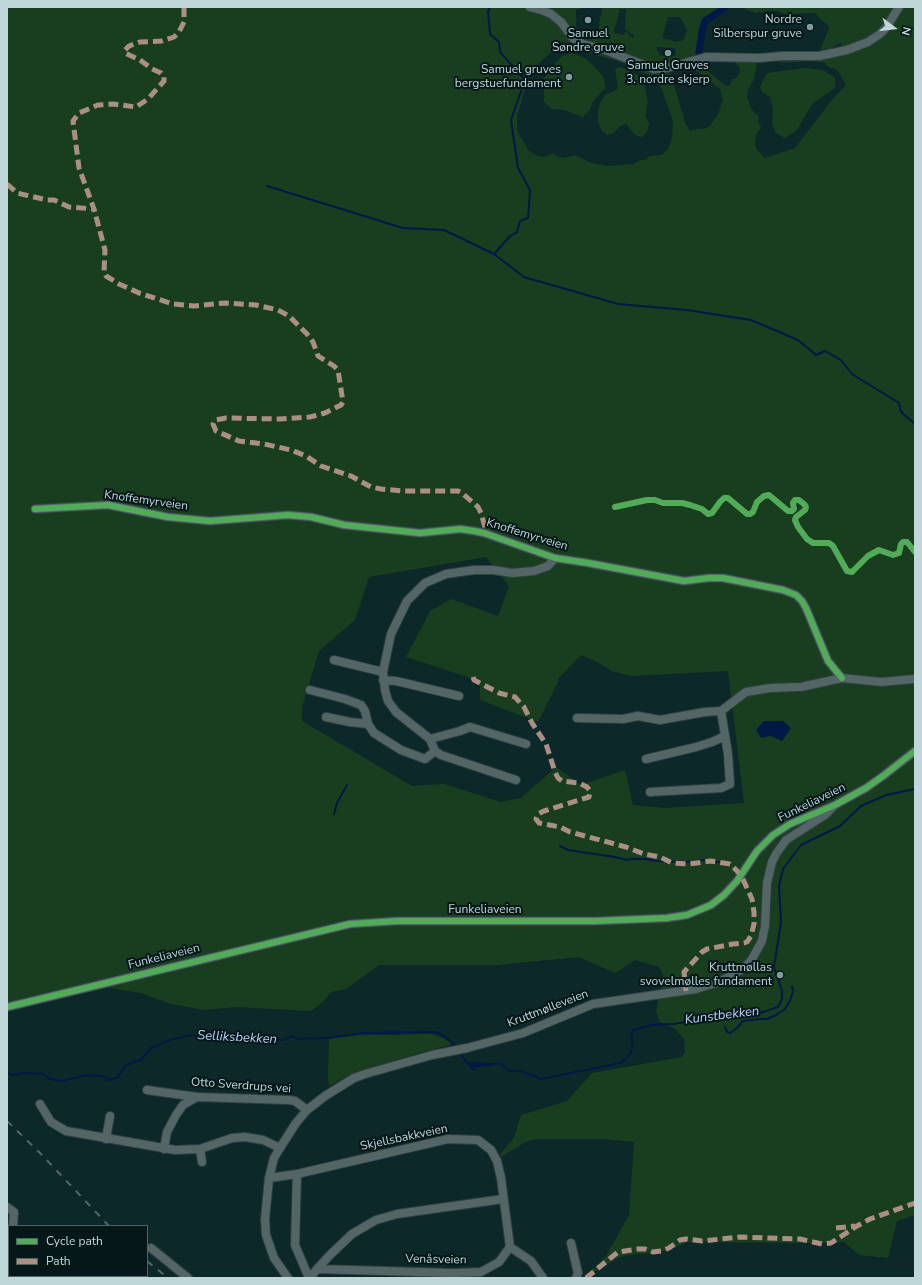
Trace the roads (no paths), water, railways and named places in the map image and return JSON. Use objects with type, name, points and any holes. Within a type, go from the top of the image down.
[{"type":"street","points":[[530,7],[551,14],[561,22],[573,38],[583,44],[605,50],[654,69],[667,68],[706,57],[759,58],[819,56],[847,50],[868,42],[880,34],[886,28],[899,7]]},
{"type":"street","name":"Knoffemyrveien","points":[[35,509],[108,505],[168,517],[210,521],[288,515],[311,517],[344,525],[420,533],[460,529],[484,533],[554,558],[588,562],[684,581],[723,578],[783,590],[796,595],[802,602],[806,608],[828,661],[842,678]]},
{"type":"street","points":[[516,780],[441,755],[435,751],[430,739],[396,712],[388,701],[383,676],[391,634],[407,601],[425,583],[446,574],[474,570],[494,570],[512,573],[534,571],[548,566],[554,558]]},
{"type":"street","points":[[334,660],[396,681],[459,696]]},
{"type":"street","points":[[577,718],[623,719],[638,716],[660,720],[704,712],[721,711],[746,692],[770,688],[801,687],[842,678],[881,682],[915,679]]},
{"type":"street","points":[[310,690],[361,705],[371,730],[393,746],[409,754],[425,759],[435,751]]},
{"type":"street","points":[[650,792],[721,788],[730,784],[728,754],[721,711]]},
{"type":"street","points":[[326,717],[368,724]]},
{"type":"street","points":[[430,739],[470,727],[526,744]]},
{"type":"street","points":[[646,759],[696,748],[725,736]]},
{"type":"street","name":"Funkeliaveien","points":[[7,1007],[350,924],[385,921],[596,921],[668,918],[687,915],[711,905],[724,895],[737,881],[757,851],[773,835],[790,824],[835,805],[866,788],[915,751]]},
{"type":"street","name":"Kruttmølleveien","points":[[288,1278],[274,1258],[266,1235],[265,1219],[269,1178],[274,1158],[296,1123],[307,1110],[325,1096],[354,1078],[365,1074],[432,1055],[467,1048],[523,1033],[593,1004],[696,989],[716,983],[735,974],[752,959],[762,941],[765,926],[767,883],[772,862],[776,854],[786,840],[825,815],[835,805]]},
{"type":"street","name":"Otto Sverdrups vei","points":[[147,1090],[197,1097],[289,1100],[295,1101],[307,1110]]},
{"type":"street","points":[[164,1148],[167,1132],[176,1115],[183,1105],[197,1097]]},
{"type":"street","points":[[40,1104],[51,1122],[63,1130],[106,1139],[187,1150],[200,1149],[232,1138],[245,1136],[263,1140],[280,1148]]},
{"type":"street","points":[[106,1139],[110,1116]]},
{"type":"street","name":"Skjellsbakkveien","points":[[269,1178],[297,1174],[448,1139],[478,1140],[491,1150],[497,1161],[501,1178],[510,1247]]},
{"type":"street","points":[[200,1149],[202,1162]]},
{"type":"street","points":[[297,1174],[295,1245],[309,1278],[317,1268],[352,1234],[376,1220],[397,1214],[503,1199]]},
{"type":"street","points":[[7,1208],[14,1212],[13,1225]]},
{"type":"street","points":[[571,1243],[578,1273],[576,1278]]},
{"type":"street","points":[[510,1247],[530,1261],[544,1278]]},
{"type":"street","name":"Venåsveien","points":[[317,1268],[453,1274],[481,1272],[499,1262],[510,1247]]},
{"type":"street","points":[[151,1248],[188,1278]]},
{"type":"water","points":[[764,721],[783,721],[791,728],[782,741],[771,736],[761,738],[756,730]]},
{"type":"water","points":[[462,1054],[467,1061],[492,1064],[491,1066],[476,1067],[473,1071],[460,1055]]},
{"type":"waterway","points":[[490,7],[488,12],[490,34],[499,42],[500,52],[525,80],[511,120],[518,168],[530,190],[528,218],[520,221],[517,232],[510,236],[494,254],[524,277],[618,304],[687,310],[751,320],[798,340],[816,355],[825,351],[841,360],[852,374],[899,403],[901,412],[915,424]]},
{"type":"waterway","points":[[699,52],[705,21],[725,7]]},
{"type":"waterway","points":[[267,186],[403,228],[444,230],[494,254]]},
{"type":"waterway","points":[[334,814],[337,803],[347,785]]},
{"type":"waterway","name":"Kunstbekken","points":[[492,1064],[501,1064],[509,1071],[521,1071],[541,1079],[620,1063],[630,1054],[633,1045],[631,1037],[633,1030],[652,1025],[673,1024],[749,1012],[760,1013],[778,1007],[782,999],[782,991],[774,967],[781,922],[779,886],[783,869],[801,845],[840,826],[861,806],[886,795],[915,789]]},
{"type":"waterway","points":[[560,846],[568,850],[627,860],[645,859],[657,861],[692,862],[702,860],[728,863],[731,862]]},
{"type":"waterway","points":[[725,1027],[727,1032],[730,1033],[743,1021],[767,1019],[776,1015],[785,1009],[790,1001],[793,991],[792,986]]},
{"type":"waterway","name":"Selliksbekken","points":[[7,1073],[12,1075],[25,1073],[43,1074],[50,1079],[63,1081],[85,1075],[101,1076],[109,1080],[118,1077],[126,1065],[141,1060],[151,1048],[170,1040],[190,1035],[212,1039],[254,1038],[284,1040],[291,1036],[299,1039],[325,1038],[363,1033],[436,1032],[446,1037],[455,1046]]},
{"type":"railway","points":[[7,1121],[41,1154],[108,1225]]},
{"type":"railway","points":[[148,1262],[168,1278]]},
{"type":"place","name":"Samuel Søndre gruve","points":[[588,20]]},
{"type":"place","name":"Nordre Silberspur gruve","points":[[810,27]]},
{"type":"place","name":"Samuel Gruves 3. nordre skjerp","points":[[668,53]]},
{"type":"place","name":"Samuel gruves bergstuefundament","points":[[569,77]]},
{"type":"place","name":"Kruttmøllas svovelmølles fundament","points":[[780,975]]}]
